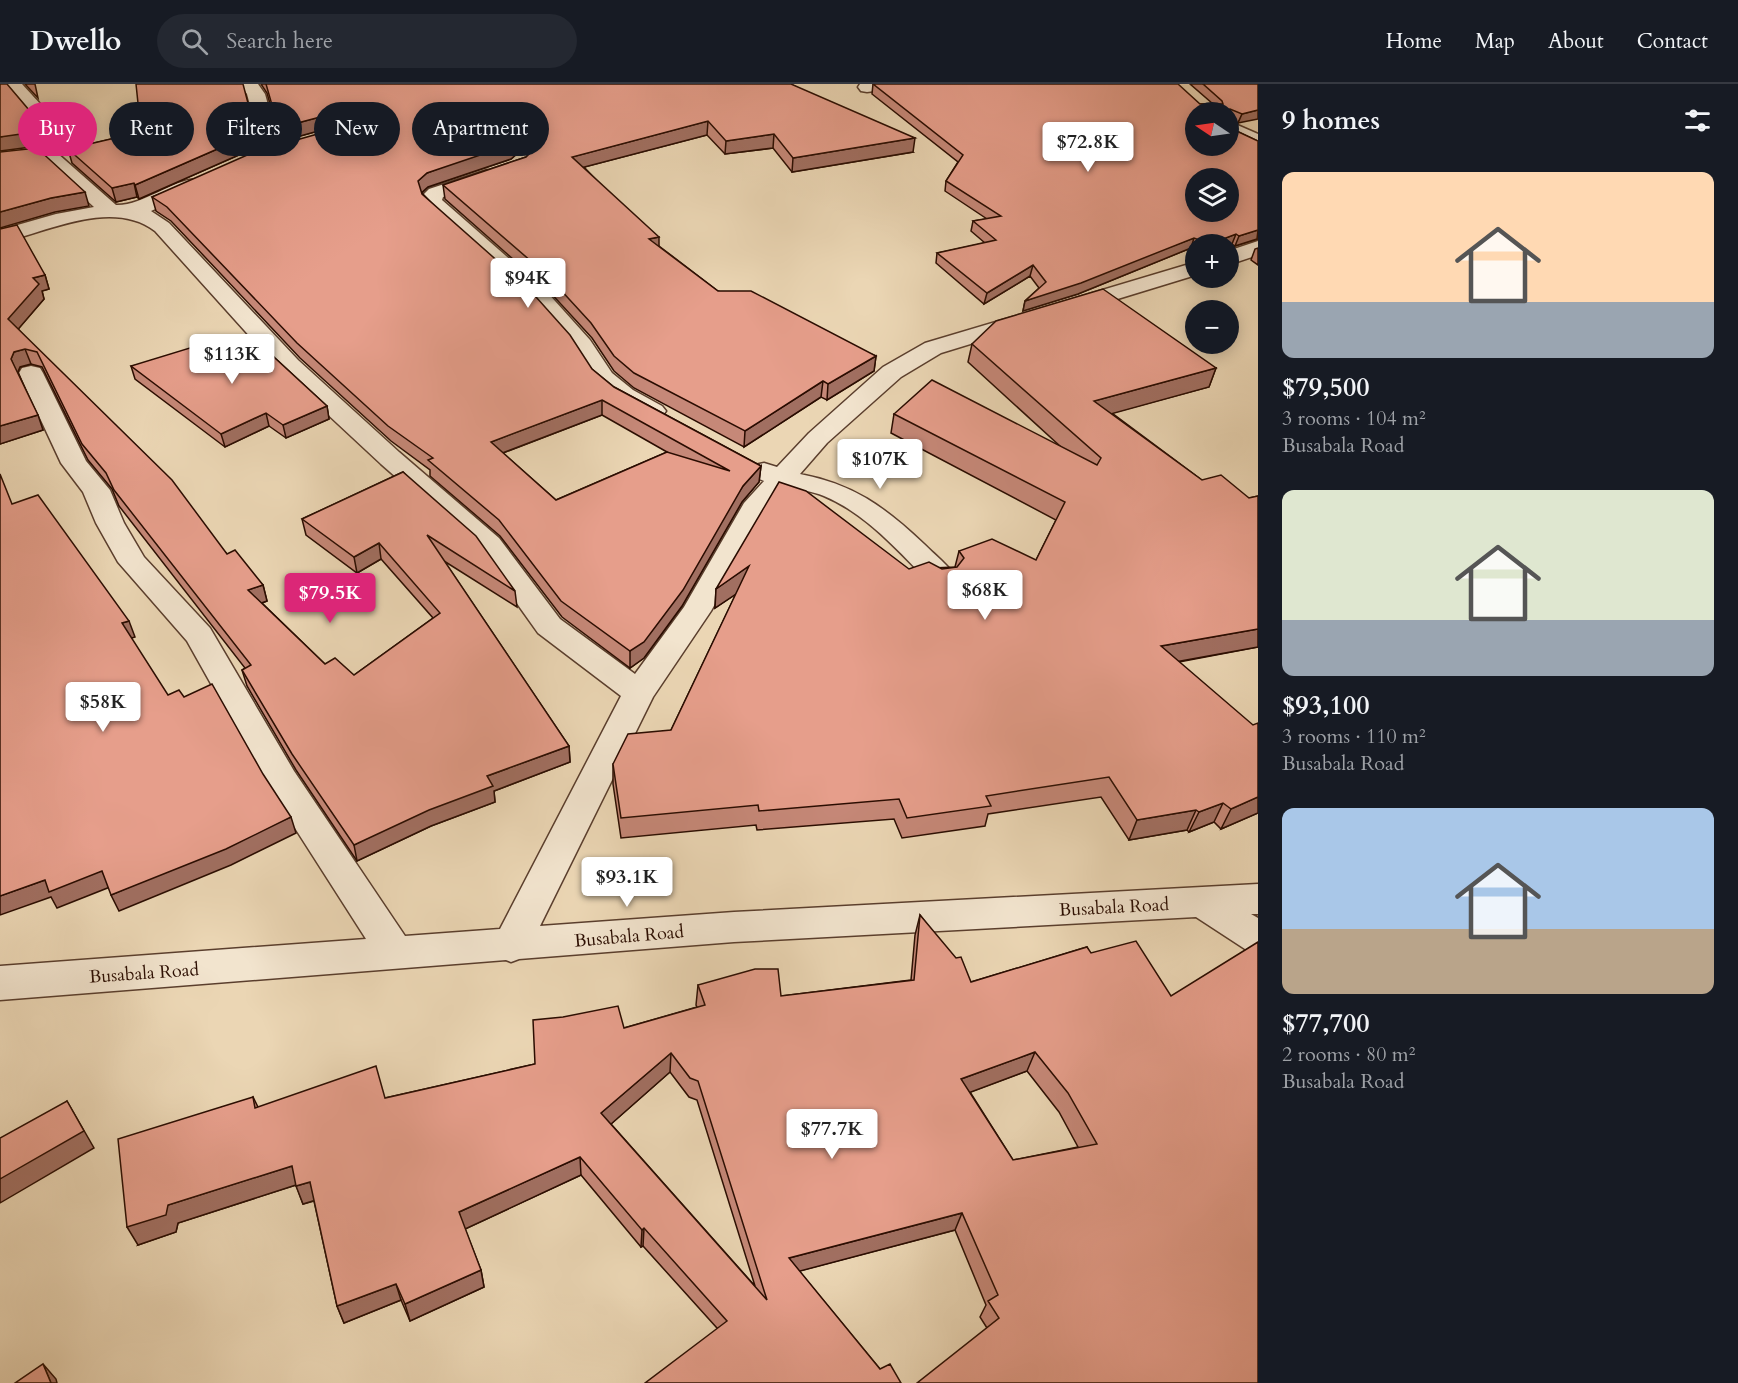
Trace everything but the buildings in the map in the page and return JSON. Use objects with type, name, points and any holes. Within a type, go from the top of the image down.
[{"type":"street","points":[[13,84],[27,102]]},
{"type":"street","points":[[249,84],[258,102]]},
{"type":"street","points":[[867,87],[891,84]]},
{"type":"street","points":[[1239,132],[1258,142]]},
{"type":"street","points":[[50,156],[120,212],[149,216],[162,227],[289,365],[390,458],[489,544],[549,626],[639,693]]},
{"type":"street","points":[[508,168],[436,193],[431,196],[432,202],[538,296],[582,345],[603,378],[624,394],[673,422]]},
{"type":"street","points":[[0,237],[38,226],[120,212],[218,174]]},
{"type":"street","points":[[1239,255],[1258,247]]},
{"type":"street","points":[[511,946],[605,756],[639,693],[696,611],[758,503],[818,438],[892,372],[933,348],[1185,271]]},
{"type":"street","points":[[31,373],[74,463],[96,490],[110,524],[132,562],[199,635],[282,780],[396,954]]},
{"type":"street","points":[[740,459],[779,479],[802,482],[835,491],[867,510],[901,538],[942,578]]},
{"type":"street","name":"Busabala Road","points":[[0,983],[511,946],[734,927],[1258,899]]},
{"type":"street","points":[[1202,902],[1258,938]]}]
